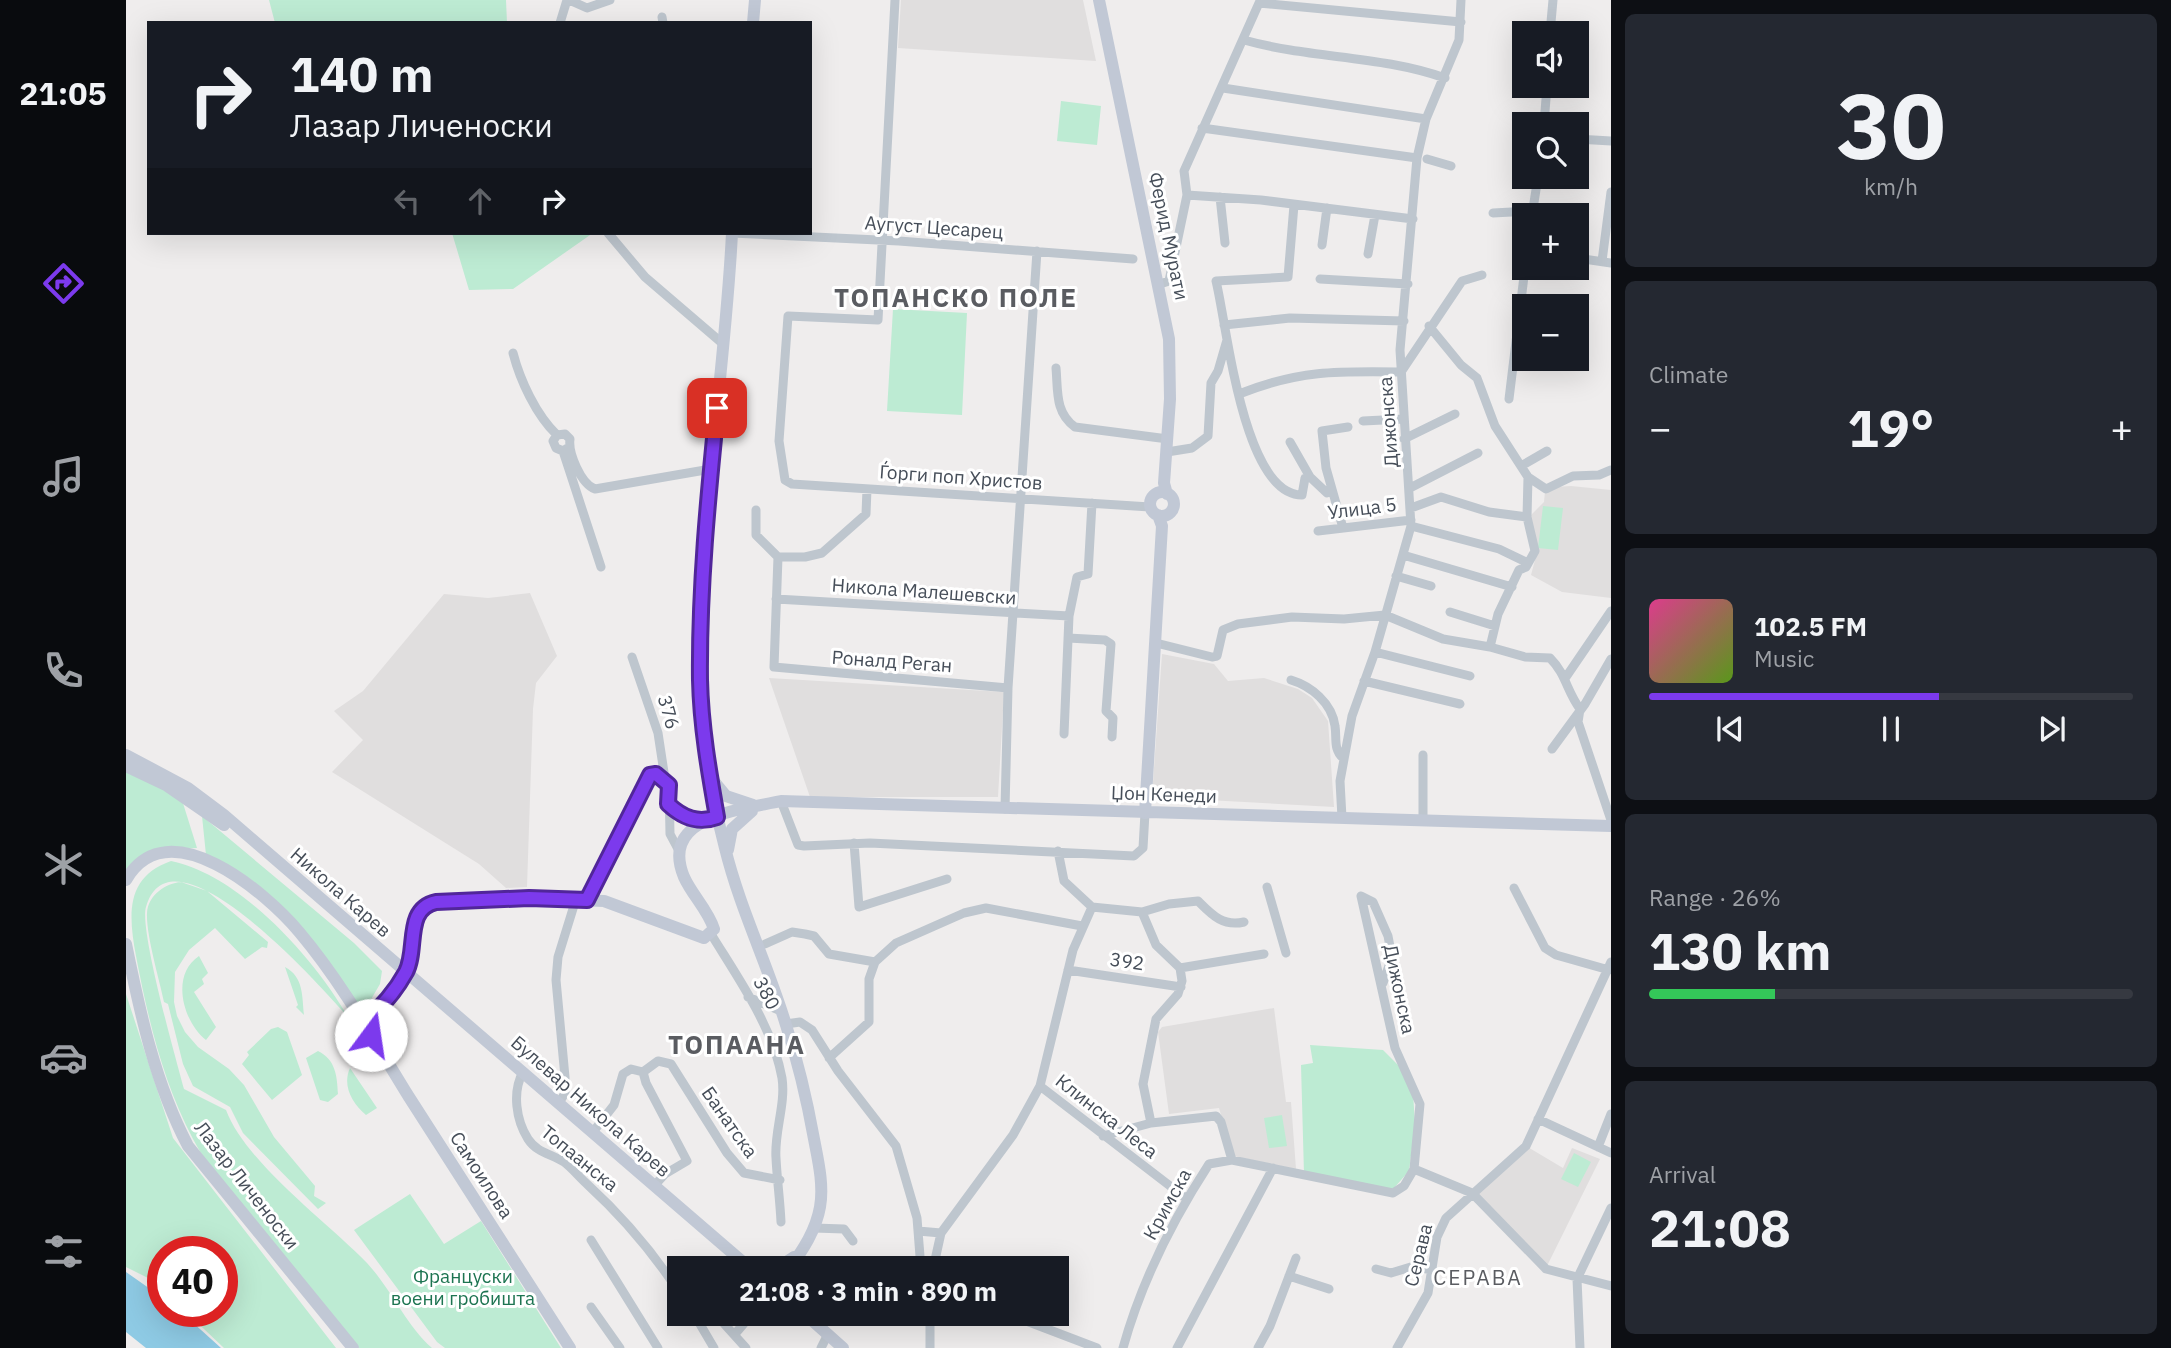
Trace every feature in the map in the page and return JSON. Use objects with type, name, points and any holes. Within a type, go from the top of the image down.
[{"type":"street","points":[[562,21],[568,0],[587,8],[610,0]]},
{"type":"street","points":[[753,21],[755,0]]},
{"type":"street","points":[[884,240],[895,0]]},
{"type":"street","name":"Ферид Мурати","points":[[1099,0],[1160,284],[1170,358],[1167,445],[1157,504],[1156,643],[1145,813]]},
{"type":"street","name":"Дижонска","points":[[1342,818],[1340,781],[1343,758],[1411,523],[1401,372],[1417,158],[1426,119],[1459,40],[1461,0]]},
{"type":"street","points":[[1551,21],[1553,0]]},
{"type":"street","points":[[1160,284],[1169,281],[1187,195],[1184,170],[1259,3],[1461,22]]},
{"type":"street","points":[[1244,40],[1299,53],[1393,63],[1445,78]]},
{"type":"street","points":[[1223,88],[1426,119]]},
{"type":"street","points":[[1202,128],[1417,158]]},
{"type":"street","points":[[1589,140],[1611,141]]},
{"type":"street","points":[[1427,159],[1451,166]]},
{"type":"street","points":[[1606,262],[1611,192]]},
{"type":"street","points":[[1187,195],[1413,219]]},
{"type":"street","points":[[1220,197],[1225,243]]},
{"type":"street","points":[[1294,205],[1288,276],[1216,281],[1252,444],[1270,477],[1294,495],[1302,495],[1305,478],[1310,477]]},
{"type":"street","points":[[1322,245],[1327,208]]},
{"type":"street","points":[[1493,213],[1512,213]]},
{"type":"street","points":[[1368,254],[1375,215]]},
{"type":"street","points":[[610,235],[645,277],[722,343]]},
{"type":"street","points":[[732,235],[711,470],[700,681],[717,817],[728,861],[786,1024],[819,1164],[820,1207],[814,1228],[799,1256]]},
{"type":"street","name":"Аугуст Цесарец","points":[[775,235],[884,240],[1133,259]]},
{"type":"street","name":"Ѓорги поп Христов","points":[[884,240],[878,320],[788,316],[779,441],[785,480],[792,484],[1021,499],[1157,504]]},
{"type":"street","points":[[1005,809],[1008,688],[1037,251]]},
{"type":"street","points":[[1239,394],[1277,379],[1301,374],[1401,372],[1429,326],[1462,281],[1482,275]]},
{"type":"street","points":[[1320,279],[1408,284]]},
{"type":"street","points":[[1509,398],[1524,280]]},
{"type":"street","points":[[1226,330],[1290,318],[1404,321]]},
{"type":"street","points":[[1429,326],[1461,365],[1477,378],[1495,426],[1528,477],[1546,489],[1573,476],[1599,475],[1611,470]]},
{"type":"street","points":[[1056,368],[1059,408],[1065,420],[1075,427],[1192,448],[1208,436],[1211,383],[1219,371],[1226,330]]},
{"type":"street","points":[[513,353],[518,375],[549,428],[557,435],[565,434],[570,439],[566,449],[601,567]]},
{"type":"street","points":[[1404,439],[1455,414]]},
{"type":"street","points":[[1363,421],[1403,419]]},
{"type":"street","points":[[1343,528],[1335,504],[1322,431],[1348,427]]},
{"type":"street","points":[[1290,443],[1310,477],[1320,490],[1327,493]]},
{"type":"street","points":[[566,449],[584,480],[595,489],[711,470]]},
{"type":"street","points":[[1521,466],[1547,451]]},
{"type":"street","points":[[1410,488],[1478,453]]},
{"type":"street","points":[[1490,646],[1495,626],[1519,569],[1528,563],[1535,551],[1527,517],[1528,477]]},
{"type":"street","points":[[1324,479],[1327,493],[1335,504]]},
{"type":"street","points":[[778,558],[822,553],[866,514],[867,489]]},
{"type":"street","points":[[1410,509],[1441,497],[1489,512],[1527,517]]},
{"type":"street","points":[[1064,734],[1069,616],[1077,577],[1088,574],[1092,503]]},
{"type":"street","points":[[756,510],[756,535],[778,558],[776,599]]},
{"type":"street","points":[[1411,523],[1499,549],[1528,563]]},
{"type":"street","name":"Улица 5","points":[[1318,531],[1411,523]]},
{"type":"street","points":[[1402,555],[1512,587]]},
{"type":"street","points":[[1396,576],[1432,586]]},
{"type":"street","name":"Никола Малешевски","points":[[776,599],[1013,615],[1069,616]]},
{"type":"street","name":"Роналд Реган","points":[[776,599],[774,667],[1008,688]]},
{"type":"street","points":[[1566,677],[1611,611]]},
{"type":"street","points":[[1450,612],[1495,626]]},
{"type":"street","points":[[1156,643],[1212,657],[1217,656],[1221,648],[1223,630],[1238,624],[1292,617],[1344,619],[1385,615],[1443,639],[1490,646],[1525,657],[1550,658],[1566,677],[1568,691],[1580,709],[1577,722],[1611,820]]},
{"type":"street","points":[[1068,638],[1105,640],[1111,644],[1106,711],[1113,719],[1112,737]]},
{"type":"street","points":[[1375,652],[1470,676]]},
{"type":"street","name":"376","points":[[632,657],[658,733],[665,779],[669,785],[670,834],[678,849]]},
{"type":"street","points":[[1552,749],[1611,659]]},
{"type":"street","points":[[1291,680],[1315,692],[1333,716],[1335,746],[1343,758]]},
{"type":"street","points":[[1364,681],[1460,705]]},
{"type":"street","name":"Никола Карев","points":[[126,755],[188,788],[406,972]]},
{"type":"street","points":[[1423,755],[1423,820]]},
{"type":"street","name":"Никола Карев","points":[[126,766],[166,785],[252,841]]},
{"type":"street","points":[[582,899],[650,775],[656,774],[665,779]]},
{"type":"street","points":[[710,774],[726,796],[757,806],[732,829],[728,861]]},
{"type":"street","points":[[781,801],[798,845],[854,843],[1137,855],[1143,848],[1145,813]]},
{"type":"street","name":"Џон Кенеди","points":[[717,817],[781,801],[1611,826]]},
{"type":"street","points":[[668,804],[682,816],[704,822]]},
{"type":"street","points":[[678,849],[688,831],[717,817]]},
{"type":"street","points":[[854,843],[859,907],[947,879]]},
{"type":"street","name":"380","points":[[678,849],[688,885],[712,923],[711,934],[748,997],[778,1059],[783,1082],[776,1157],[780,1180],[781,1222]]},
{"type":"street","points":[[126,880],[136,867],[153,854],[174,850],[196,854],[222,868],[268,902],[300,933],[364,1022],[406,972],[417,916],[428,904],[582,899],[629,908],[699,937],[711,934]]},
{"type":"street","points":[[1058,851],[1064,881],[1092,908],[1142,912],[1169,904],[1199,901],[1219,920],[1235,924],[1244,922]]},
{"type":"street","points":[[1267,887],[1286,953]]},
{"type":"street","name":"Серава","points":[[1397,1348],[1428,1293],[1434,1271],[1437,1237],[1446,1218],[1526,1146],[1610,966],[1556,955],[1545,948],[1514,888]]},
{"type":"street","name":"Дижонска","points":[[1382,984],[1392,957],[1388,936],[1373,902],[1361,896],[1395,1048],[1420,1104],[1420,1136],[1414,1169]]},
{"type":"street","name":"Топаанска","points":[[559,1103],[565,1093],[565,1077],[556,980],[558,957],[582,899]]},
{"type":"street","points":[[936,1256],[941,1233],[1013,1135],[1040,1086],[1068,970],[1082,926],[1092,908]]},
{"type":"street","points":[[829,1058],[869,1022],[869,979],[875,962],[896,943],[973,910],[1017,912],[1082,926]]},
{"type":"street","points":[[1142,912],[1156,945],[1180,968],[1181,987],[1178,994],[1159,1013],[1154,1026],[1143,1084],[1151,1123]]},
{"type":"street","points":[[765,944],[792,932],[805,934],[814,936],[829,954],[875,962]]},
{"type":"street","name":"Лазар Личеноски","points":[[126,944],[155,1065],[175,1120],[188,1146],[353,1348]]},
{"type":"street","points":[[1180,968],[1264,954]]},
{"type":"street","name":"392","points":[[1068,970],[1181,987]]},
{"type":"street","name":"Булевар Никола Карев","points":[[406,972],[735,1256]]},
{"type":"street","points":[[748,997],[781,1011]]},
{"type":"street","name":"Самоилова","points":[[364,1022],[570,1348]]},
{"type":"street","points":[[786,1024],[806,1025],[895,1146],[910,1190],[920,1256]]},
{"type":"street","name":"Банатска","points":[[643,1072],[658,1061],[671,1064],[727,1153],[744,1173],[780,1180]]},
{"type":"street","points":[[593,1132],[614,1105],[623,1074],[631,1069],[643,1072],[687,1161],[665,1174],[654,1186]]},
{"type":"street","name":"Топаанска","points":[[523,1072],[515,1086],[516,1103],[527,1139],[540,1152],[564,1162],[617,1211],[667,1274]]},
{"type":"street","name":"Клинска Леса","points":[[1040,1086],[1187,1199]]},
{"type":"street","points":[[1598,1147],[1611,1114]]},
{"type":"street","points":[[1102,1136],[1151,1123],[1216,1116],[1221,1122],[1232,1160],[1393,1193],[1404,1186],[1414,1169],[1472,1193],[1546,1269],[1611,1286]]},
{"type":"street","points":[[1538,1119],[1611,1153]]},
{"type":"street","name":"Кримска","points":[[1123,1348],[1137,1298],[1187,1199],[1209,1164],[1232,1160]]},
{"type":"street","points":[[1177,1348],[1273,1168]]},
{"type":"street","points":[[1580,1348],[1577,1279],[1611,1208]]},
{"type":"street","points":[[814,1228],[844,1229],[853,1241]]},
{"type":"street","points":[[918,1231],[941,1233]]},
{"type":"street","points":[[591,1240],[658,1348]]},
{"type":"street","points":[[794,1256],[803,1250]]},
{"type":"street","points":[[1258,1348],[1296,1258]]},
{"type":"street","points":[[1376,1269],[1391,1273],[1414,1266],[1434,1271]]},
{"type":"street","points":[[1289,1276],[1329,1289]]},
{"type":"street","points":[[591,1307],[620,1348]]},
{"type":"street","points":[[701,1326],[714,1348]]},
{"type":"street","points":[[727,1326],[746,1348]]},
{"type":"street","points":[[735,1334],[742,1326]]},
{"type":"street","points":[[819,1326],[843,1348]]},
{"type":"street","points":[[930,1326],[930,1348]]},
{"type":"street","points":[[1039,1326],[1097,1348]]},
{"type":"street","points":[[821,1348],[828,1334]]},
{"type":"shaded area","points":[[901,0],[1083,0],[1096,61],[898,48]]},
{"type":"shaded area","points":[[1571,486],[1611,490],[1611,598],[1562,592],[1531,575],[1538,549],[1529,517],[1544,502],[1545,491]]},
{"type":"shaded area","points":[[530,593],[557,656],[536,683],[527,887],[506,888],[479,864],[332,772],[363,740],[334,711],[363,691],[444,594],[488,598]]},
{"type":"shaded area","points":[[1162,654],[1214,664],[1228,681],[1264,678],[1298,689],[1312,698],[1328,721],[1334,807],[1152,797]]},
{"type":"shaded area","points":[[769,678],[1004,692],[998,797],[810,797]]},
{"type":"shaded area","points":[[1274,1008],[1286,1102],[1291,1102],[1296,1169],[1233,1156],[1219,1108],[1169,1114],[1158,1032],[1162,1027]]},
{"type":"shaded area","points":[[1526,1146],[1563,1168],[1572,1148],[1600,1159],[1546,1268],[1478,1194]]},
{"type":"green space","points":[[269,0],[506,0],[507,21],[274,21]]},
{"type":"green space","points":[[1061,101],[1101,106],[1097,145],[1057,141]]},
{"type":"green space","points":[[453,235],[590,235],[513,289],[469,290]]},
{"type":"green space","points":[[893,309],[967,313],[962,415],[887,411]]},
{"type":"green space","points":[[1543,506],[1563,508],[1558,550],[1538,548]]},
{"type":"green space","points":[[126,769],[182,800],[197,848],[155,850],[126,878]]},
{"type":"green space","points":[[202,816],[354,943],[382,971],[380,984],[366,1008],[357,1008],[300,927],[206,855]]},
{"type":"green space","points":[[171,861],[197,869],[223,883],[273,922],[316,970],[348,1017],[280,946],[215,895],[185,883],[161,885],[146,907],[145,920],[159,995],[184,1089],[226,1110],[236,1130],[269,1171],[367,1263],[414,1329],[432,1348],[359,1348],[224,1186],[193,1139],[173,1095],[151,1027],[133,940],[132,911],[138,887],[156,868]]},
{"type":"green space","points":[[181,882],[207,891],[268,942],[267,948],[262,947],[245,959],[215,928],[189,950],[175,972],[174,1002],[185,1032],[198,1047],[229,1069],[244,1085],[274,1137],[315,1186],[314,1196],[326,1203],[318,1209],[243,1133],[230,1107],[193,1086],[183,1064],[168,1004],[164,1002],[147,922],[148,907],[154,896],[169,885]]},
{"type":"green space","points":[[199,956],[208,973],[202,979],[204,984],[194,992],[216,1027],[206,1040],[191,1022],[186,1011],[182,986],[190,964]]},
{"type":"green space","points":[[285,967],[299,982],[304,1015],[296,1007],[298,1005]]},
{"type":"green space","points":[[126,994],[173,1138],[336,1348],[224,1348],[202,1327],[238,1327],[238,1236],[147,1236],[147,1278],[126,1267]]},
{"type":"green space","points":[[278,1027],[287,1032],[302,1075],[272,1100],[242,1064],[249,1055],[247,1052],[271,1029]]},
{"type":"green space","points":[[1310,1045],[1383,1050],[1400,1067],[1413,1093],[1415,1124],[1409,1171],[1394,1188],[1377,1189],[1304,1174],[1301,1065],[1313,1063]]},
{"type":"green space","points":[[318,1051],[329,1059],[336,1075],[338,1094],[328,1102],[320,1100],[306,1058]]},
{"type":"green space","points":[[350,1068],[377,1108],[366,1115],[350,1094],[347,1081]]},
{"type":"green space","points":[[1282,1115],[1287,1146],[1269,1148],[1264,1118]]},
{"type":"green space","points":[[1574,1153],[1591,1162],[1578,1187],[1561,1179]]},
{"type":"green space","name":"Француски воени гробишта","points":[[410,1194],[444,1244],[481,1221],[561,1348],[445,1348],[437,1342],[354,1230]]},
{"type":"water","points":[[126,1272],[147,1287],[147,1327],[198,1327],[221,1348],[146,1348],[126,1332]]},
{"type":"district","name":"ТОПАНСКО ПОЛЕ","points":[[956,297]]},
{"type":"district","name":"ТОПААНА","points":[[737,1044]]},
{"type":"district","name":"СЕРАВА","points":[[1478,1277]]},
{"type":"route","points":[[371,1035],[364,1022],[406,972],[417,916],[425,905],[436,902],[507,899],[587,900],[650,775],[656,774],[665,779],[669,785],[668,804],[682,816],[704,822],[717,817],[708,769],[700,681],[706,537],[717,408]]}]
